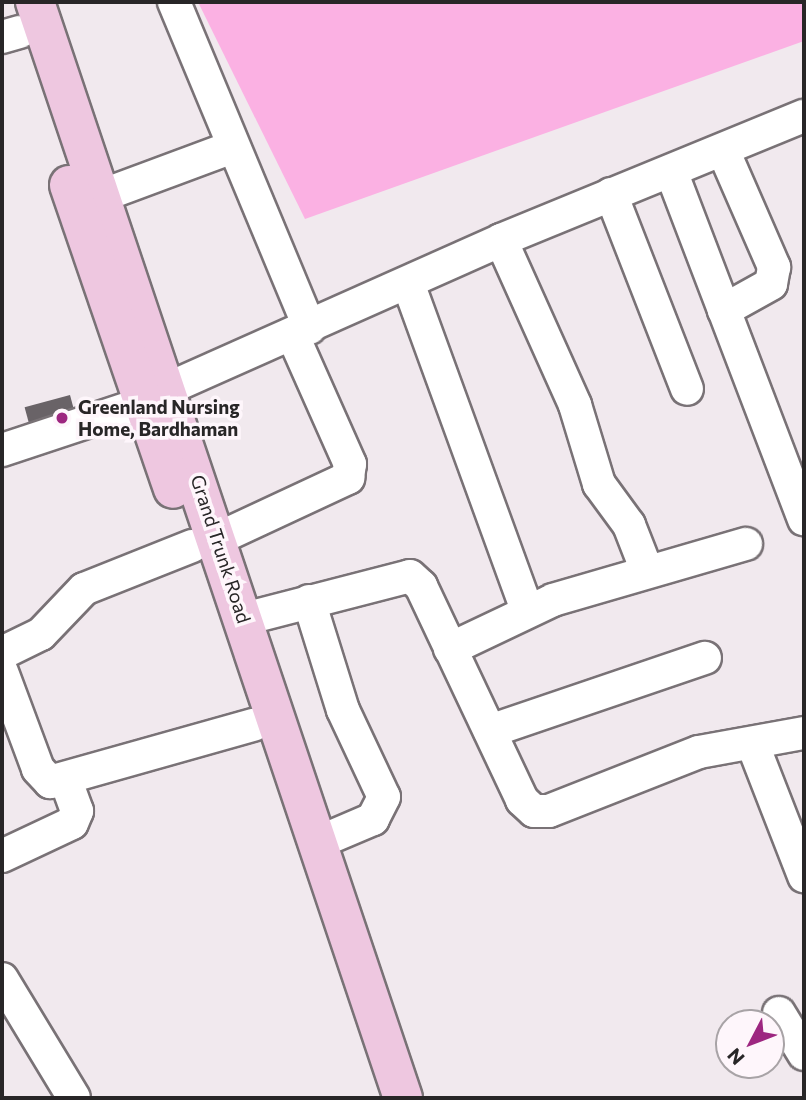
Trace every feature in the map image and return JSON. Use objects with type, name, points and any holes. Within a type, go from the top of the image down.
[{"type":"main road","name":"Grand Trunk Road","points":[[16,18],[101,196],[155,396]]},
{"type":"main road","name":"Grand Trunk Road","points":[[16,18],[155,396],[205,542],[253,725],[378,1098]]},
{"type":"main road","name":"Grand Trunk Road","points":[[205,542],[244,619],[404,1098]]},
{"type":"street","points":[[2,653],[41,635],[85,589],[205,542],[348,478],[350,464],[233,147],[174,2]]},
{"type":"street","points":[[2,450],[155,396],[611,194],[723,150],[800,128]]},
{"type":"street","points":[[101,196],[233,147]]},
{"type":"street","points":[[723,150],[774,267],[771,284],[724,310]]},
{"type":"street","points":[[671,171],[804,519]]},
{"type":"street","points":[[611,194],[687,389]]},
{"type":"street","points":[[502,240],[575,405],[599,484],[629,525],[647,571]]},
{"type":"street","points":[[408,283],[527,610]]},
{"type":"street","points":[[450,649],[527,610],[647,571],[746,544]]},
{"type":"street","points":[[244,619],[410,576],[421,586],[522,800],[534,811],[549,811],[699,752],[753,745],[804,733]]},
{"type":"street","points":[[309,601],[343,710],[384,797],[373,819],[319,842]]},
{"type":"street","points":[[490,732],[705,658]]},
{"type":"street","points":[[2,672],[38,769],[50,782],[66,781],[253,725]]},
{"type":"street","points":[[753,745],[804,876]]},
{"type":"street","points":[[2,856],[72,823],[77,811],[66,781]]},
{"type":"street","points":[[2,979],[74,1098]]},
{"type":"street","points":[[785,1023],[804,1054]]},
{"type":"shaded area","points":[[198,2],[804,2],[804,41],[305,219]]},
{"type":"building","points":[[70,395],[78,425],[33,437],[25,407]]},
{"type":"place","name":"Greenland Nursing Home, Bardhaman","points":[[62,418]]}]
